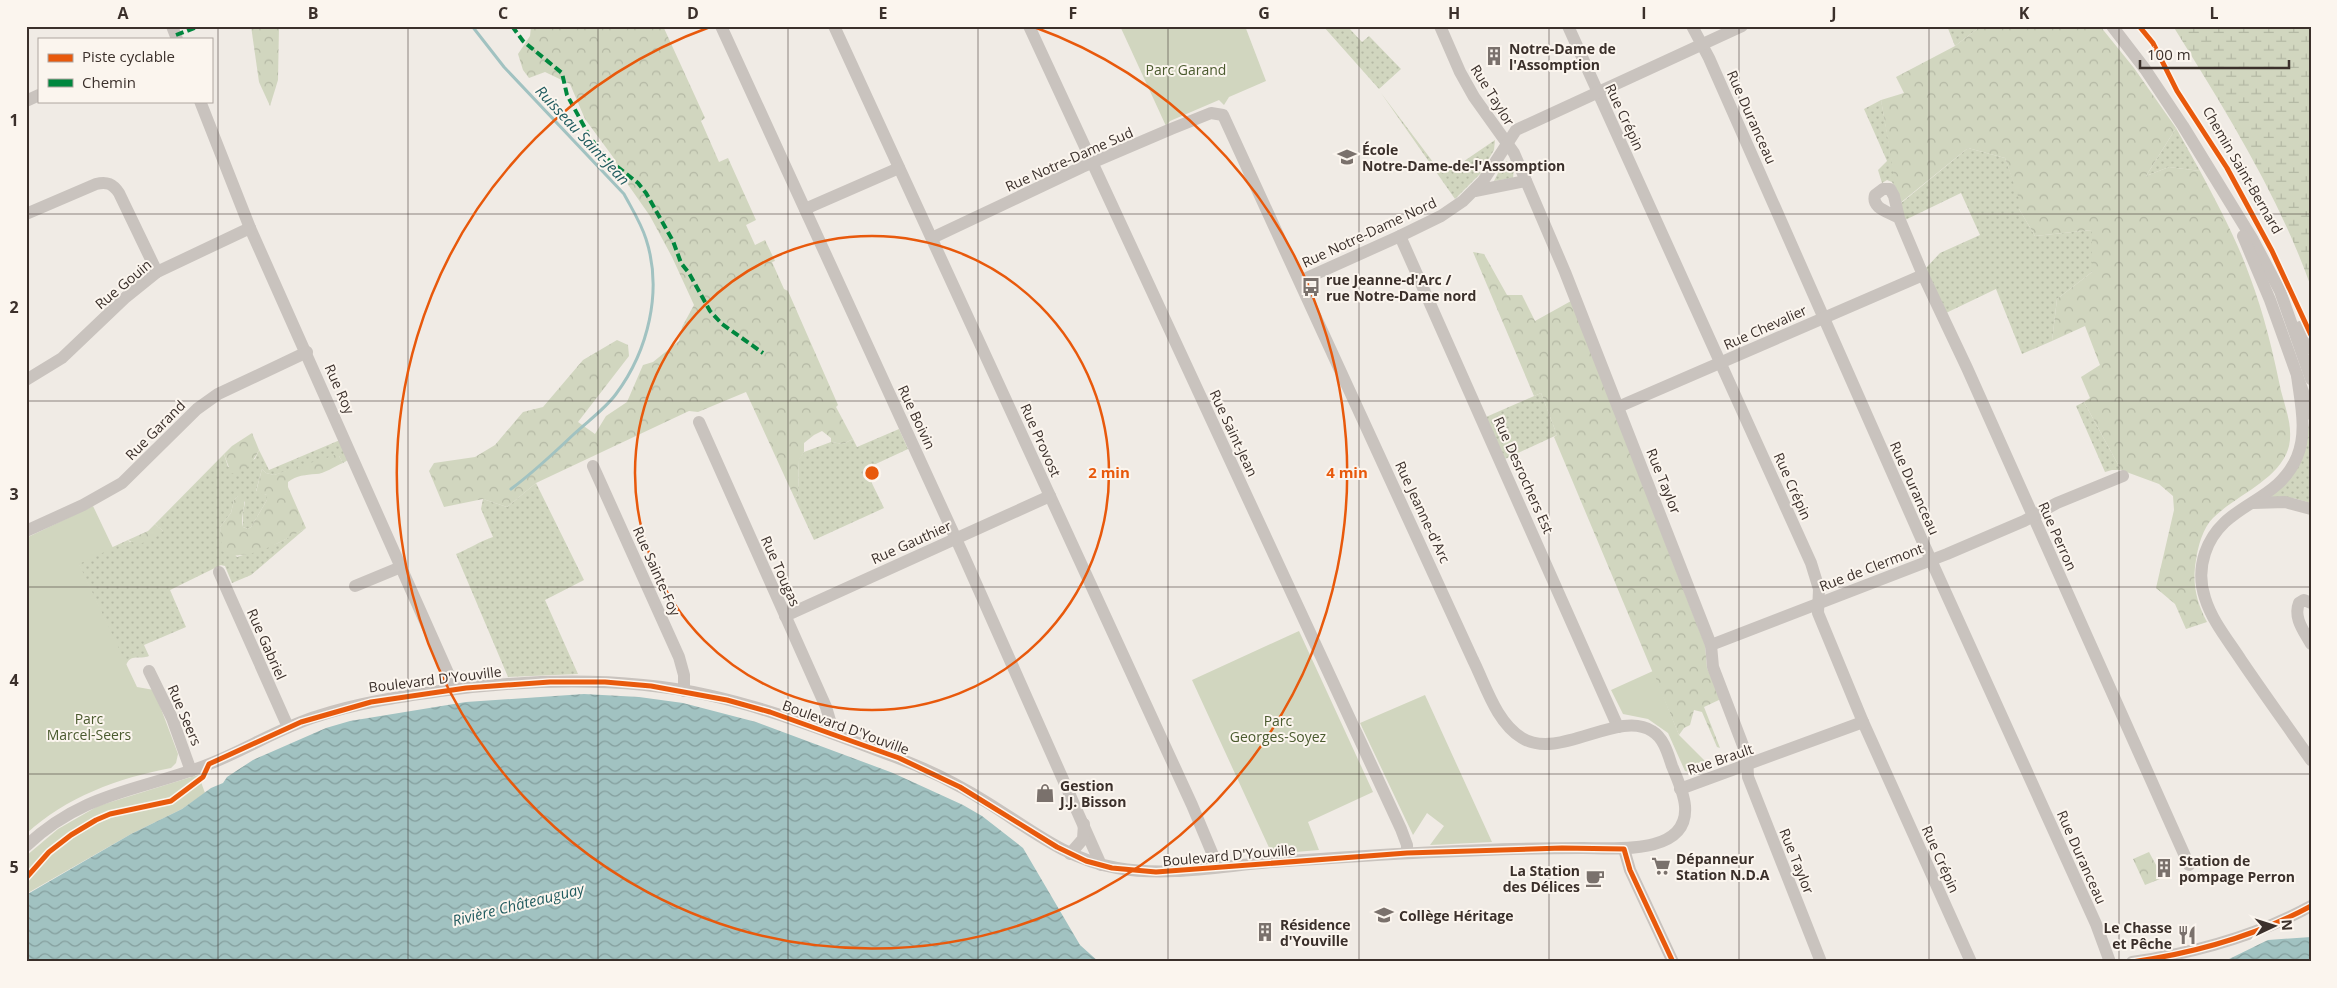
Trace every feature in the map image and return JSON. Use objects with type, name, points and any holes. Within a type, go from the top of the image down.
[{"type":"street","name":"Rue Boivin","points":[[721,26],[956,539],[1101,865]]},
{"type":"street","name":"Rue Provost","points":[[834,26],[1196,814],[1218,867]]},
{"type":"street","name":"Rue Saint-Jean","points":[[1029,26],[1401,829],[1407,845],[1407,853]]},
{"type":"street","name":"Rue Taylor","points":[[1440,26],[1460,72],[1474,97],[1514,153],[1618,407],[1711,645],[1713,667],[1747,756],[1748,777],[1821,962]]},
{"type":"street","name":"Rue Crépin","points":[[1568,26],[1811,563],[1819,589],[1818,614],[1971,962]]},
{"type":"street","name":"Rue Duranceau","points":[[1692,26],[2096,924],[2110,962]]},
{"type":"street","name":"Rue Notre-Dame Nord","points":[[1300,281],[1441,216],[1475,191],[1516,130],[1742,26]]},
{"type":"street","name":"Chemin Saint-Bernard","points":[[2112,26],[2145,69],[2184,126],[2253,240],[2280,292],[2311,379]]},
{"type":"street","points":[[26,101],[38,96]]},
{"type":"street","name":"Rue Roy","points":[[200,102],[250,228],[307,352],[448,673],[450,690]]},
{"type":"street","name":"Rue Notre-Dame Sud","points":[[932,238],[1092,163],[1205,115],[1219,113]]},
{"type":"street","name":"Rue Jeanne-d'Arc","points":[[1219,113],[1228,123],[1473,660],[1504,721],[1519,736],[1537,745],[1571,740],[1618,727],[1640,726],[1656,734],[1666,750],[1680,789]]},
{"type":"street","points":[[805,209],[899,168]]},
{"type":"street","name":"Rue Notre-Dame Nord","points":[[1475,191],[1526,181]]},
{"type":"street","points":[[26,214],[96,184],[107,183],[112,185],[119,193],[157,272]]},
{"type":"street","name":"Chemin Saint-Bernard","points":[[2230,204],[2270,300],[2311,414]]},
{"type":"street","name":"Rue Perron","points":[[1899,218],[2189,865]]},
{"type":"street","name":"Rue Gouin","points":[[26,380],[62,358],[126,297],[157,272],[250,228]]},
{"type":"street","name":"Rue Desrochers Est","points":[[1400,236],[1618,727]]},
{"type":"street","name":"Rue Chevalier","points":[[1618,407],[1923,275]]},
{"type":"street","points":[[2280,292],[2311,349]]},
{"type":"street","name":"Rue Garand","points":[[26,531],[83,505],[122,483],[197,409],[218,394],[307,352]]},
{"type":"street","points":[[2297,375],[2303,426],[2299,453],[2289,473],[2280,483],[2253,503],[2228,518],[2215,532],[2204,559],[2201,575],[2203,590],[2212,614],[2221,630],[2311,760]]},
{"type":"street","name":"Rue Tougas","points":[[699,422],[826,707],[831,724],[831,734]]},
{"type":"street","name":"Rue Sainte-Foy","points":[[593,466],[679,657],[684,675],[684,690]]},
{"type":"street","name":"Rue de Clermont","points":[[1711,645],[1931,559],[2033,516],[2056,503],[2123,476]]},
{"type":"street","name":"Rue Gauthier","points":[[785,616],[1050,496]]},
{"type":"street","points":[[2253,503],[2285,502],[2311,509]]},
{"type":"street","points":[[355,586],[401,567]]},
{"type":"street","name":"Rue Gabriel","points":[[219,572],[288,727]]},
{"type":"street","points":[[2311,603],[2304,600],[2299,603],[2297,609],[2298,620],[2311,644]]},
{"type":"street","name":"Rue Seers","points":[[149,671],[168,710],[191,771]]},
{"type":"street","name":"Boulevard D'Youville","points":[[26,846],[63,817],[93,801],[191,771],[319,715],[357,705],[450,690],[576,681],[622,683],[684,690],[754,707],[910,763],[960,786],[1046,841],[1070,854],[1101,865],[1128,870],[1156,872],[1407,853],[1562,848],[1624,849]]},
{"type":"street","name":"Rue Brault","points":[[1624,849],[1656,844],[1678,828],[1685,810],[1680,789],[1864,722]]},
{"type":"street","points":[[1070,854],[1084,839],[1083,822]]},
{"type":"street","points":[[1624,849],[1630,870],[1673,962]]},
{"type":"street","points":[[2132,962],[2185,952],[2229,940],[2274,924],[2311,906]]},
{"type":"green space","points":[[251,26],[279,26],[278,80],[270,106],[259,82]]},
{"type":"green space","points":[[531,26],[663,26],[705,118],[701,121],[719,162],[728,158],[756,220],[746,225],[755,245],[765,240],[775,261],[772,262],[784,289],[788,291],[838,405],[836,407],[853,439],[843,444],[831,442],[831,438],[822,431],[804,443],[804,452],[799,460],[798,494],[795,499],[746,392],[698,412],[689,411],[536,483],[507,507],[483,499],[444,507],[429,471],[434,463],[475,457],[495,445],[523,412],[543,407],[583,360],[617,340],[628,345],[629,356],[578,422],[595,434],[606,416],[627,402],[643,365],[653,362],[679,341],[682,327],[694,305],[672,257],[650,216],[629,186],[613,157],[585,119],[570,84],[545,72],[529,78],[523,70],[518,54],[530,36]]},
{"type":"green space","name":"Parc Garand","points":[[1120,26],[1245,26],[1266,81],[1229,97],[1224,105],[1219,100],[1170,121],[1166,126]]},
{"type":"green space","points":[[1323,26],[1347,26],[1362,42],[1369,36],[1401,69],[1379,89]]},
{"type":"green space","points":[[1947,26],[1981,26],[1955,46]]},
{"type":"green space","points":[[1981,26],[2100,26],[2134,68],[2176,128],[2146,176],[2169,167],[2200,171],[2245,263],[2268,333],[2288,419],[2290,439],[2284,458],[2277,468],[2257,486],[2213,518],[2204,532],[2197,555],[2194,576],[2200,607],[2207,622],[2186,629],[2175,604],[2156,588],[2174,510],[2173,496],[2159,484],[2121,470],[2084,402],[2090,398],[2081,377],[2100,365],[2085,326],[2052,341],[2057,299],[2092,272],[2092,230],[2035,236],[2019,209],[2019,199],[2005,158],[1968,148],[1899,204],[1881,100],[1904,93],[1896,77],[1955,46]]},
{"type":"green space","points":[[2173,26],[2311,26],[2311,287],[2298,253],[2267,186],[2231,121]]},
{"type":"green space","points":[[1381,93],[1433,162],[1451,170],[1495,140],[1494,150],[1485,165],[1478,164],[1475,169],[1481,173],[1455,199]]},
{"type":"green space","points":[[1881,100],[1899,201],[1892,182],[1887,180],[1882,183],[1878,170],[1887,161],[1864,109]]},
{"type":"green space","points":[[2176,128],[2200,171],[2169,167],[2146,176]]},
{"type":"green space","points":[[1968,148],[2005,158],[2020,199],[2019,209],[2035,236],[2092,230],[2092,272],[2057,299],[2052,341],[2022,354],[1996,289],[1946,313],[1926,268],[1940,253],[1980,235],[1961,193],[1905,220],[1900,204]]},
{"type":"green space","points":[[1507,161],[1514,168],[1513,178],[1494,181],[1503,163]]},
{"type":"green space","points":[[1473,252],[1484,254],[1507,295],[1522,295],[1535,321],[1571,301],[1705,645],[1707,668],[1721,699],[1704,707],[1720,748],[1717,747],[1702,712],[1694,710],[1690,725],[1684,728],[1679,735],[1554,437],[1557,435],[1541,393],[1534,396]]},
{"type":"green space","points":[[1541,393],[1557,435],[1505,459],[1486,417]]},
{"type":"green space","points":[[2084,402],[2121,470],[2105,472],[2076,406]]},
{"type":"green space","points":[[2308,424],[2311,433],[2311,503],[2293,498],[2270,497]]},
{"type":"green space","points":[[899,429],[908,449],[865,469],[884,508],[814,540],[795,499],[798,494],[799,459],[804,452],[831,442],[843,444],[853,439],[857,447]]},
{"type":"green space","points":[[252,433],[259,450],[257,454],[244,469],[236,474],[231,473],[224,454],[232,446]]},
{"type":"green space","points":[[340,440],[348,460],[343,463],[339,456],[274,475],[266,473],[262,469],[256,491],[267,495],[267,500],[248,529],[243,527],[245,502],[238,496],[234,500],[231,513],[220,527],[222,539],[237,557],[278,543],[306,528],[251,575],[232,583],[225,566],[221,565],[170,590],[186,627],[144,645],[149,656],[130,659],[126,665],[78,563],[128,540],[130,542],[163,531],[155,524],[224,454],[228,467],[255,459],[259,450],[269,470]]},
{"type":"green space","points":[[334,455],[339,456],[343,463],[322,473],[301,476],[288,482],[288,487],[306,528],[276,544],[252,553],[231,555],[222,551],[220,527],[231,513],[234,500],[238,496],[244,496],[242,523],[243,527],[248,529],[267,500],[267,495],[256,492],[262,469],[266,473],[274,475]]},
{"type":"green space","points":[[536,483],[584,580],[545,600],[578,674],[508,677],[456,554],[493,537],[481,509],[483,499],[507,507]]},
{"type":"green space","name":"Parc Marcel-Seers","points":[[93,506],[113,548],[79,564],[137,687],[154,690],[178,754],[176,763],[171,768],[132,777],[75,799],[58,809],[26,834],[26,538]]},
{"type":"green space","points":[[155,524],[163,531],[151,540],[137,543],[128,540],[148,531]]},
{"type":"green space","name":"Parc Georges-Soyez","points":[[1299,631],[1373,792],[1308,822],[1319,850],[1272,854],[1192,680]]},
{"type":"green space","points":[[1653,671],[1679,735],[1706,762],[1709,770],[1697,774],[1685,771],[1668,733],[1648,719],[1623,714],[1611,690]]},
{"type":"green space","name":"Parc Georges-Soyez","points":[[1425,695],[1492,842],[1430,845],[1444,826],[1427,813],[1413,835],[1360,723]]},
{"type":"green space","points":[[201,774],[201,782],[205,793],[182,809],[131,834],[26,894],[26,856],[58,829],[98,806]]},
{"type":"green space","points":[[2149,852],[2162,876],[2160,879],[2145,885],[2133,859]]},
{"type":"water","name":"Rivière Châteauguay","points":[[584,694],[639,697],[683,703],[756,722],[893,773],[963,805],[982,816],[1023,848],[1080,945],[1099,962],[26,962],[26,895],[131,834],[182,809],[211,788],[223,783],[227,777],[253,760],[326,728],[350,721],[466,702]]},
{"type":"water","points":[[2311,937],[2311,962],[2223,962],[2268,940]]},
{"type":"waterway","name":"Ruisseau Saint-Jean","points":[[472,26],[504,67],[624,194],[646,239],[653,279],[652,300],[644,340],[637,359],[616,394],[602,410],[511,489]]},
{"type":"marked path","points":[[176,35],[200,26]]},
{"type":"marked path","points":[[512,26],[523,41],[562,73],[567,95],[591,139],[605,157],[638,183],[646,193],[673,241],[681,263],[689,273],[710,311],[722,324],[763,353]]},
{"type":"cycle path","points":[[2139,26],[2153,43],[2177,91],[2227,168],[2272,251],[2311,335]]},
{"type":"cycle path","points":[[26,878],[49,852],[71,835],[96,820],[110,814],[171,801],[203,777],[209,764],[301,722],[371,702],[466,688],[550,682],[605,682],[651,686],[727,700],[770,712],[899,758],[960,787],[1057,847],[1086,861],[1112,868],[1156,872],[1407,853],[1562,848],[1624,849],[1630,870],[1673,962]]},
{"type":"cycle path","points":[[2132,962],[2178,954],[2247,935],[2311,906]]},
{"type":"place","name":"Notre-Dame de l'Assomption","points":[[1494,56]]},
{"type":"place","name":"École Notre-Dame-de-l'Assomption","points":[[1347,157]]},
{"type":"place","name":"rue Jeanne-d'Arc / rue Notre-Dame nord","points":[[1311,287]]},
{"type":"place","name":"Gestion J.J. Bisson","points":[[1045,793]]},
{"type":"place","name":"Dépanneur Station N.D.A","points":[[1661,866]]},
{"type":"place","name":"Station de pompage Perron","points":[[2164,868]]},
{"type":"place","name":"La Station des Délices","points":[[1595,878]]},
{"type":"place","name":"Collège Héritage","points":[[1384,915]]},
{"type":"place","name":"Résidence d'Youville","points":[[1265,932]]},
{"type":"place","name":"Le Chasse et Pêche","points":[[2187,935]]}]
